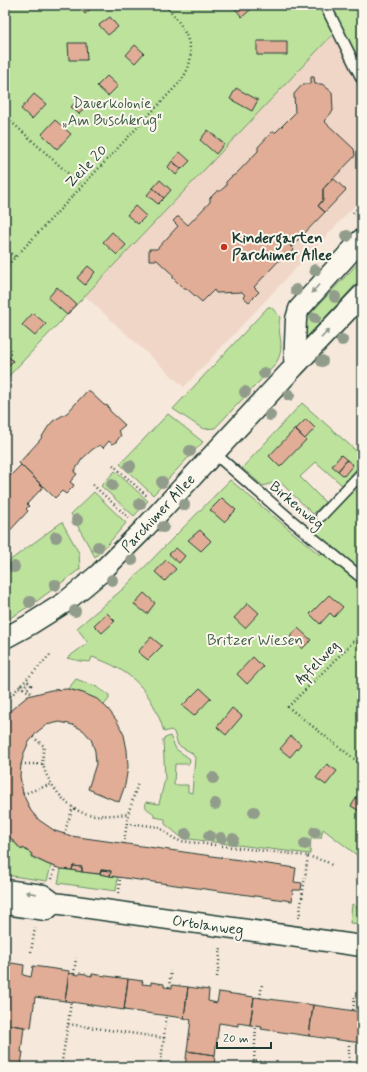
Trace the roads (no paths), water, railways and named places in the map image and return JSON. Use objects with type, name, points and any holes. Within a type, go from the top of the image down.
[{"type":"street","points":[[294,367],[296,319],[299,309],[362,240]]},
{"type":"street","name":"Parchimer Allee","points":[[5,638],[30,625],[64,603],[99,574],[142,531],[362,295]]},
{"type":"street","name":"Ortolanweg","points":[[5,890],[43,895],[52,894],[362,946]]},
{"type":"street","name":"Ortolanweg","points":[[5,904],[46,910],[52,894]]},
{"type":"lane","points":[[325,5],[362,79]]},
{"type":"lane","name":"Birkenweg","points":[[214,453],[291,520],[362,578]]},
{"type":"lane","points":[[320,516],[362,473]]},
{"type":"place","name":"Kindergarten Parchimer Allee","points":[[224,247]]},
{"type":"park label","name":"Dauerkolonie „Am Buschkrug“","points":[[112,112]]},
{"type":"park label","name":"Britzer Wiesen","points":[[255,640]]}]
